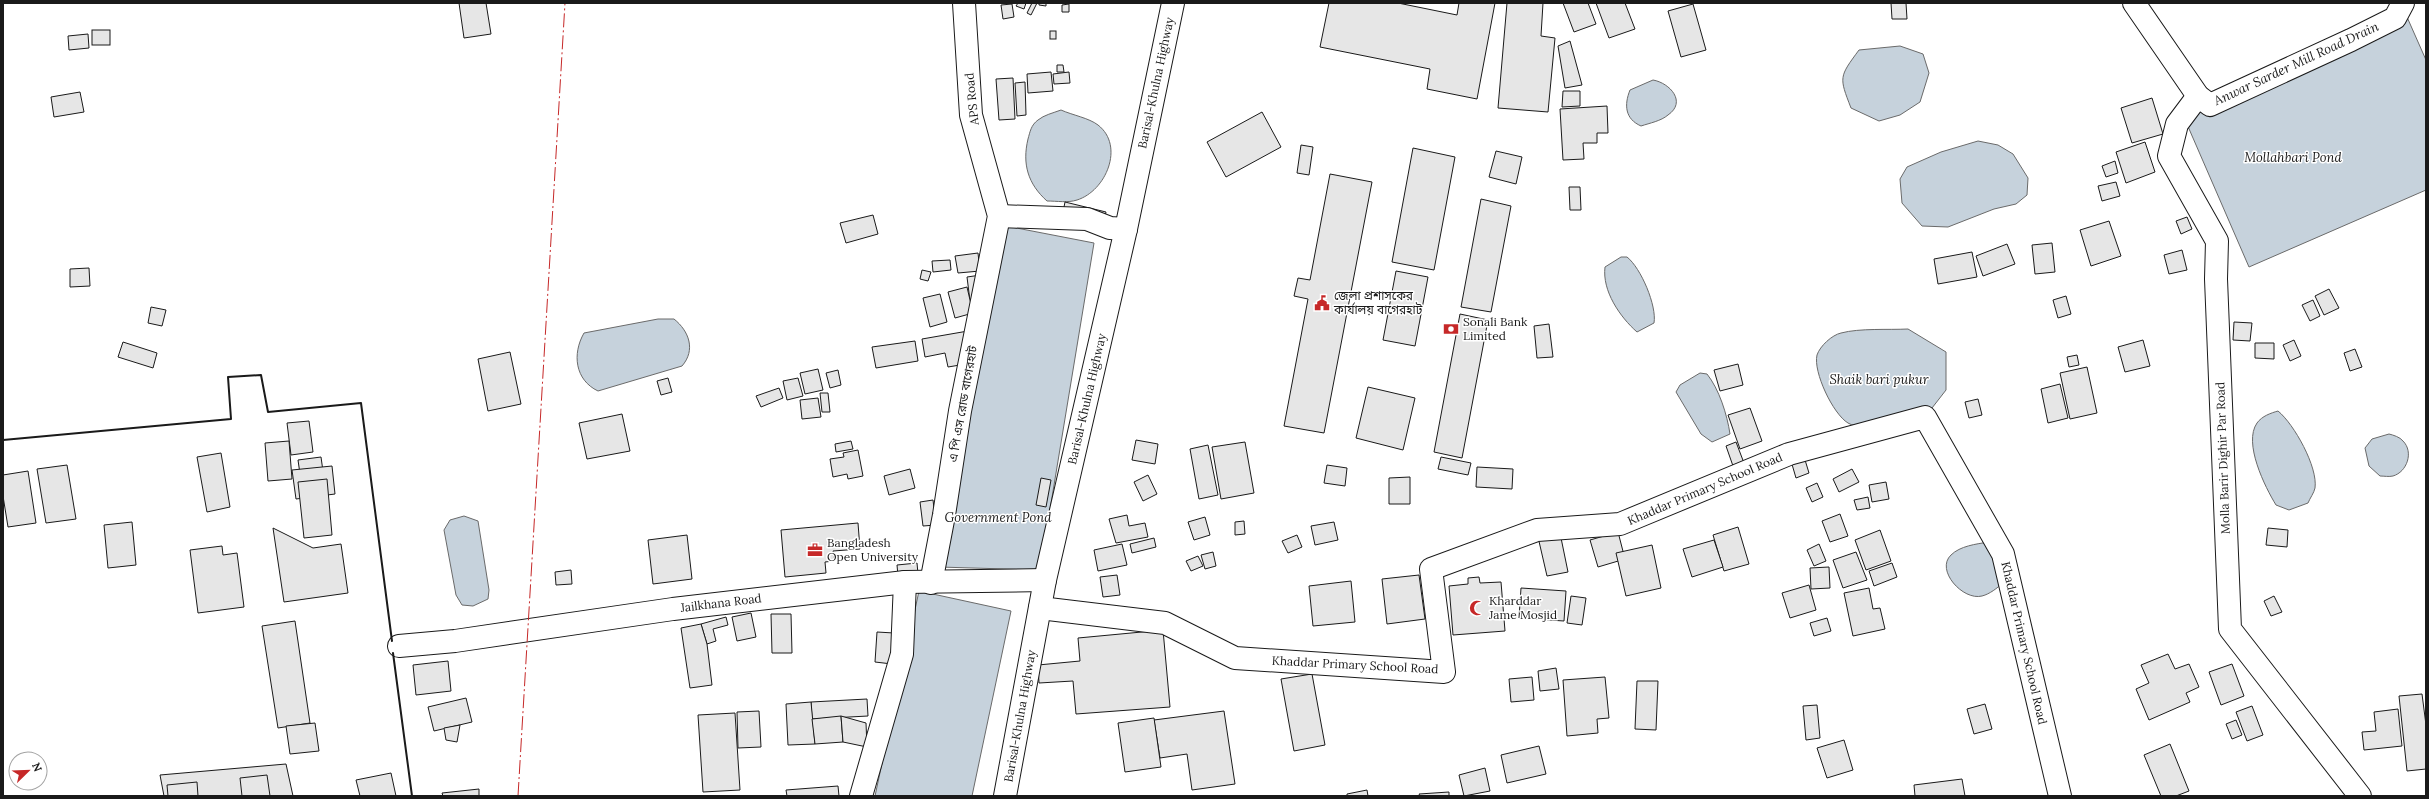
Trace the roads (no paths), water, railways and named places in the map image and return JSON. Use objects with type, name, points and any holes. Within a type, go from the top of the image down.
[{"type":"main road","name":"APS Road","points":[[964,3],[971,115],[997,220]]},
{"type":"main road","name":"Barisal-Khulna Highway","points":[[1005,796],[1045,580],[1126,229],[1173,3]]},
{"type":"main road","points":[[2134,3],[2198,96],[2210,105],[2224,100],[2395,18],[2403,3]]},
{"type":"main road","name":"Molla Barir Dighir Par Road","points":[[2198,96],[2177,124],[2169,156],[2217,241],[2216,279],[2230,630],[2360,796]]},
{"type":"main road","points":[[997,220],[1086,219],[1110,228],[1126,229]]},
{"type":"main road","name":"এ পি এস রোড বাগেরহাট","points":[[931,583],[944,515],[960,411],[997,220]]},
{"type":"main road","name":"Khaddar Primary School Road","points":[[1040,608],[1164,623],[1235,658],[1444,672],[1431,569],[1537,530],[1620,524],[1789,454],[1925,418],[2003,554],[2060,796]]},
{"type":"main road","name":"Jailkhana Road","points":[[399,646],[455,641],[673,609],[905,582],[931,583],[1045,580]]},
{"type":"main road","points":[[861,796],[902,654],[905,582]]},
{"type":"water","name":"Mollahbari Pond","points":[[2407,17],[2426,60],[2426,190],[2249,267],[2183,115]]},
{"type":"water","points":[[1900,46],[1923,54],[1929,73],[1920,102],[1900,115],[1879,121],[1851,108],[1844,90],[1843,78],[1848,66],[1859,50]]},
{"type":"water","points":[[1653,80],[1670,89],[1676,99],[1676,104],[1674,110],[1662,119],[1641,126],[1632,120],[1627,111],[1628,96],[1630,90]]},
{"type":"water","points":[[1061,110],[1090,120],[1098,125],[1106,134],[1110,144],[1111,156],[1104,178],[1096,187],[1087,195],[1077,200],[1066,202],[1047,201],[1035,188],[1026,165],[1026,148],[1032,126],[1043,117]]},
{"type":"water","points":[[1978,141],[1998,145],[2013,154],[2028,178],[2027,195],[2016,204],[1994,209],[1948,227],[1922,226],[1902,203],[1900,179],[1907,167],[1941,152]]},
{"type":"water","name":"Government Pond","points":[[1001,225],[1094,243],[1040,570],[939,567]]},
{"type":"water","points":[[1621,257],[1627,257],[1638,270],[1647,288],[1653,307],[1654,323],[1637,332],[1624,319],[1609,294],[1606,285],[1605,267]]},
{"type":"water","points":[[658,319],[674,319],[684,329],[690,347],[689,354],[682,366],[598,391],[584,380],[580,373],[577,358],[580,341],[584,333]]},
{"type":"water","name":"Shaik bari pukur","points":[[1908,329],[1946,352],[1946,390],[1925,417],[1875,427],[1855,426],[1848,423],[1836,411],[1821,382],[1818,372],[1817,355],[1821,348],[1830,338],[1849,331]]},
{"type":"water","points":[[1700,373],[1707,374],[1719,394],[1725,410],[1730,434],[1712,442],[1701,434],[1676,392],[1680,385]]},
{"type":"water","points":[[2278,411],[2291,426],[2304,446],[2313,469],[2315,479],[2315,488],[2308,503],[2289,510],[2276,505],[2271,497],[2261,476],[2254,453],[2253,432],[2257,423],[2264,417]]},
{"type":"water","points":[[2389,434],[2400,438],[2406,445],[2408,451],[2407,461],[2405,466],[2398,474],[2391,476],[2380,476],[2369,466],[2365,448],[2372,439]]},
{"type":"water","points":[[464,516],[478,521],[489,590],[488,599],[473,606],[462,605],[456,595],[444,530],[450,520]]},
{"type":"water","points":[[1989,542],[2003,583],[1996,589],[1982,596],[1967,594],[1953,583],[1946,568],[1947,561],[1951,555],[1959,549]]},
{"type":"water","points":[[919,591],[1011,611],[972,796],[875,796]]},
{"type":"place","name":"জেলা প্রশাসকের কার্যালয় বাগেরহাট","points":[[1322,303]]},
{"type":"place","name":"Sonali Bank Limited","points":[[1451,329]]},
{"type":"place","name":"Bangladesh Open University","points":[[815,550]]},
{"type":"place","name":"Kharddar Jame Mosjid","points":[[1477,608]]},
{"type":"water label","name":"Anwar Sarder Mill Road Drain","points":[[2296,63]]}]
